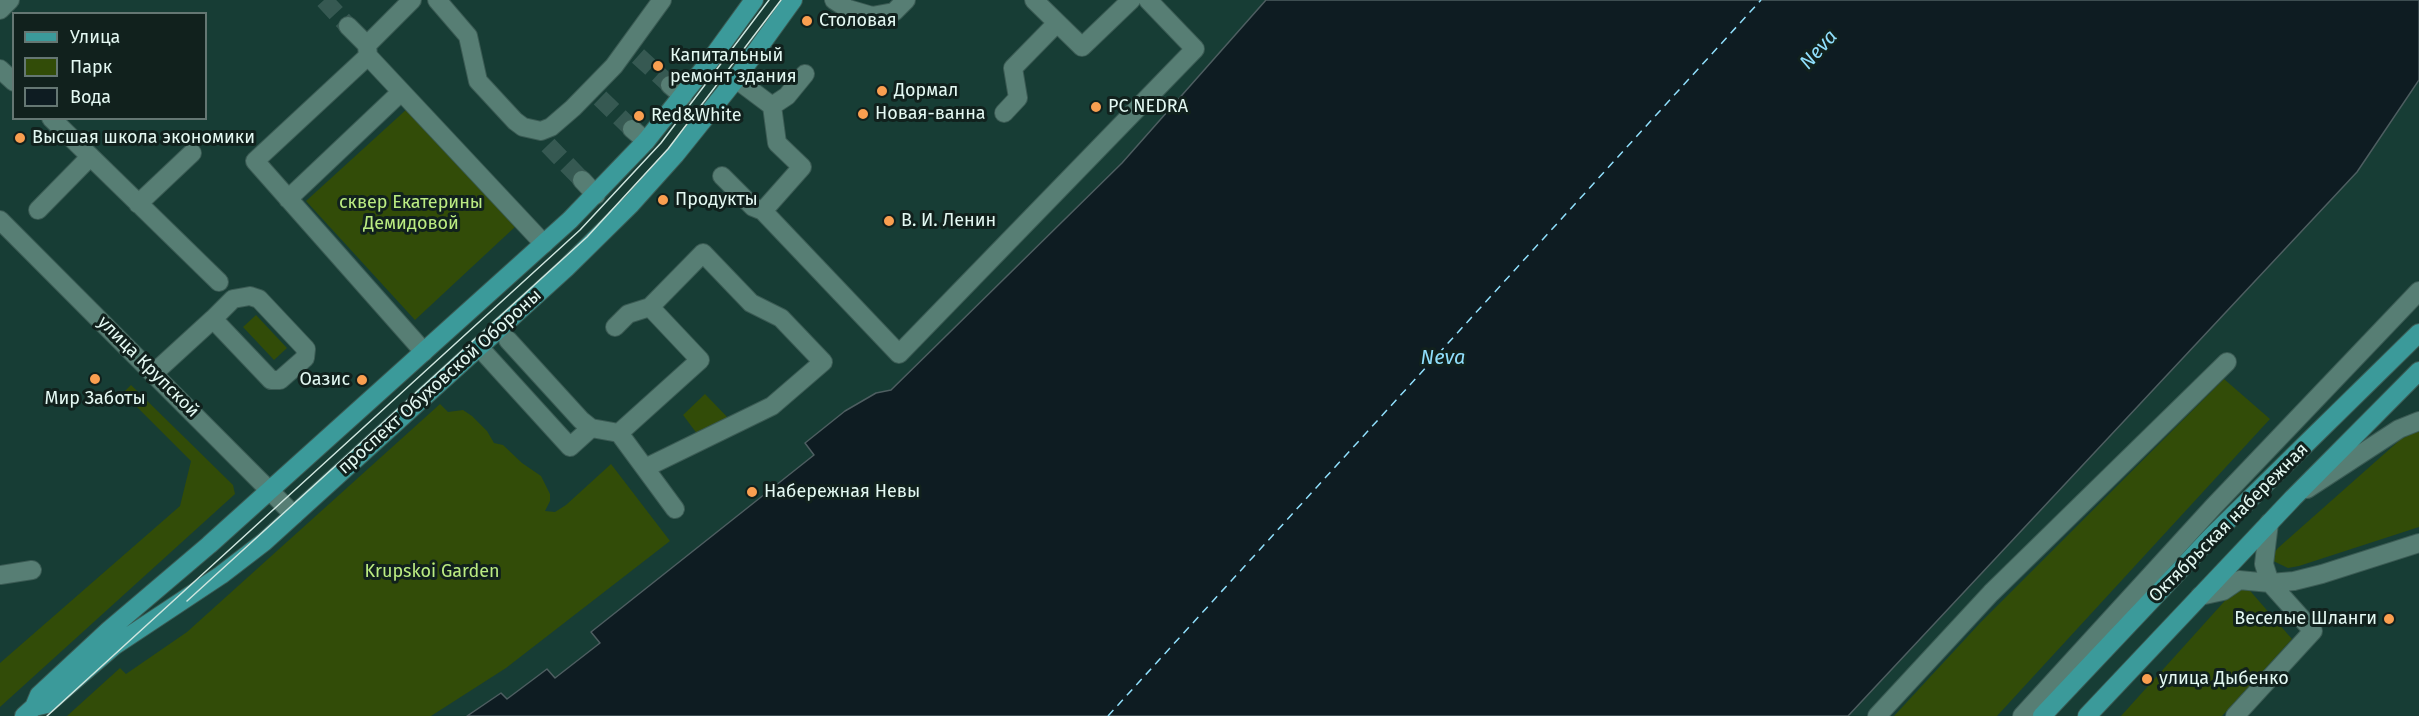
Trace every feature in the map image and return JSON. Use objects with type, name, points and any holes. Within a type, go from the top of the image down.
[{"type":"main road","name":"проспект Обуховской Обороны","points":[[29,711],[39,695],[109,630],[424,352],[596,195],[639,135],[754,0]]},
{"type":"main road","name":"проспект Обуховской Обороны","points":[[29,711],[46,704],[114,646],[235,566],[566,268],[631,204],[736,79],[793,0]]},
{"type":"main road","name":"Октябрьская набережная","points":[[2042,716],[2211,537],[2419,333]]},
{"type":"main road","name":"Октябрьская набережная","points":[[2087,716],[2293,498],[2419,371]]},
{"type":"street","points":[[0,10],[10,0]]},
{"type":"street","points":[[412,0],[367,50],[255,160],[424,352]]},
{"type":"street","points":[[440,1],[468,36],[478,81],[515,121],[545,138],[551,127],[595,94],[633,52],[662,0]]},
{"type":"street","points":[[834,0],[848,9],[872,16],[894,12],[906,0]]},
{"type":"street","points":[[1034,0],[1082,47],[1131,0]]},
{"type":"street","points":[[722,176],[753,207],[763,211],[899,354],[1195,49],[1148,0]]},
{"type":"street","points":[[1004,113],[1018,98],[1013,69],[1057,22]]},
{"type":"street","points":[[348,26],[401,92],[544,244]]},
{"type":"street","points":[[772,106],[788,96],[806,74]]},
{"type":"street","points":[[736,79],[772,106],[777,143],[802,167],[763,211]]},
{"type":"street","points":[[288,199],[401,92]]},
{"type":"street","points":[[53,120],[219,282]]},
{"type":"street","points":[[138,204],[192,153]]},
{"type":"street","points":[[38,210],[90,157]]},
{"type":"street","points":[[582,180],[596,195]]},
{"type":"street","name":"улица Крупской","points":[[0,220],[294,515]]},
{"type":"street","points":[[615,327],[628,314],[650,307],[703,254],[751,303],[781,318],[823,362],[772,406],[645,468]]},
{"type":"street","points":[[2022,716],[2222,499],[2419,291]]},
{"type":"street","points":[[154,373],[233,299],[250,296],[259,299],[306,349],[305,357],[280,380],[271,380],[213,319]]},
{"type":"street","points":[[619,433],[700,360],[650,307]]},
{"type":"street","points":[[508,340],[591,428],[619,433],[675,508]]},
{"type":"street","points":[[479,347],[570,447],[591,428]]},
{"type":"street","points":[[1877,716],[1991,593],[2227,362]]},
{"type":"street","points":[[2293,498],[2384,438],[2419,421]]},
{"type":"street","points":[[2235,716],[2313,632],[2270,583],[2264,564],[2270,523]]},
{"type":"street","points":[[2200,596],[2223,591],[2239,580],[2270,583],[2294,581],[2419,543]]},
{"type":"street","points":[[0,575],[32,570]]},
{"type":"green space","name":"сквер Екатерины Демидовой","points":[[408,108],[516,226],[415,320],[306,201]]},
{"type":"green space","points":[[256,315],[287,348],[274,360],[243,327]]},
{"type":"green space","points":[[2224,379],[2270,419],[1997,716],[1894,716],[1980,623]]},
{"type":"green space","points":[[131,385],[233,485],[235,494],[0,707],[0,663],[180,506],[191,461],[123,393]]},
{"type":"green space","points":[[705,394],[730,420],[698,435],[683,415]]},
{"type":"green space","name":"Krupskoi Garden","points":[[440,404],[448,412],[463,410],[472,416],[487,431],[494,443],[503,445],[522,463],[541,476],[550,494],[550,501],[545,511],[555,512],[566,505],[611,464],[670,541],[506,668],[431,716],[67,716],[120,668],[126,674],[187,632]]},
{"type":"green space","points":[[2419,430],[2419,527],[2299,566],[2288,568],[2269,559],[2278,548],[2401,439]]},
{"type":"green space","points":[[2245,585],[2292,639],[2222,716],[2121,716],[2231,594]]},
{"type":"water","name":"Neva","points":[[1266,0],[2419,0],[2419,80],[2357,172],[1848,716],[467,716],[501,693],[507,699],[547,669],[555,678],[600,643],[591,632],[814,455],[805,443],[845,411],[876,393],[891,390],[1122,163]]},
{"type":"ferry route","points":[[1108,716],[1761,0]]},
{"type":"tunnel","points":[[324,0],[348,26]]},
{"type":"tunnel","points":[[638,56],[670,85]]},
{"type":"tunnel","points":[[600,98],[632,129]]},
{"type":"tunnel","points":[[548,145],[582,180]]},
{"type":"tram line","points":[[47,716],[580,230],[661,143],[769,0]]},
{"type":"tram line","points":[[187,601],[587,237],[668,149],[781,0]]},
{"type":"place","name":"Столовая","points":[[807,21]]},
{"type":"place","name":"Капитальный ремонт здания","points":[[658,66]]},
{"type":"place","name":"Дормал","points":[[882,91]]},
{"type":"place","name":"PC NEDRA","points":[[1096,107]]},
{"type":"place","name":"Новая-ванна","points":[[863,114]]},
{"type":"place","name":"Red&White","points":[[639,116]]},
{"type":"place","name":"Высшая школа экономики","points":[[20,138]]},
{"type":"place","name":"Продукты","points":[[663,200]]},
{"type":"place","name":"В. И. Ленин","points":[[889,221]]},
{"type":"place","name":"Мир Заботы","points":[[95,379]]},
{"type":"place","name":"Оазис","points":[[362,380]]},
{"type":"place","name":"Набережная Невы","points":[[752,492]]},
{"type":"place","name":"Веселые Шланги","points":[[2389,619]]},
{"type":"place","name":"улица Дыбенко","points":[[2147,679]]}]
